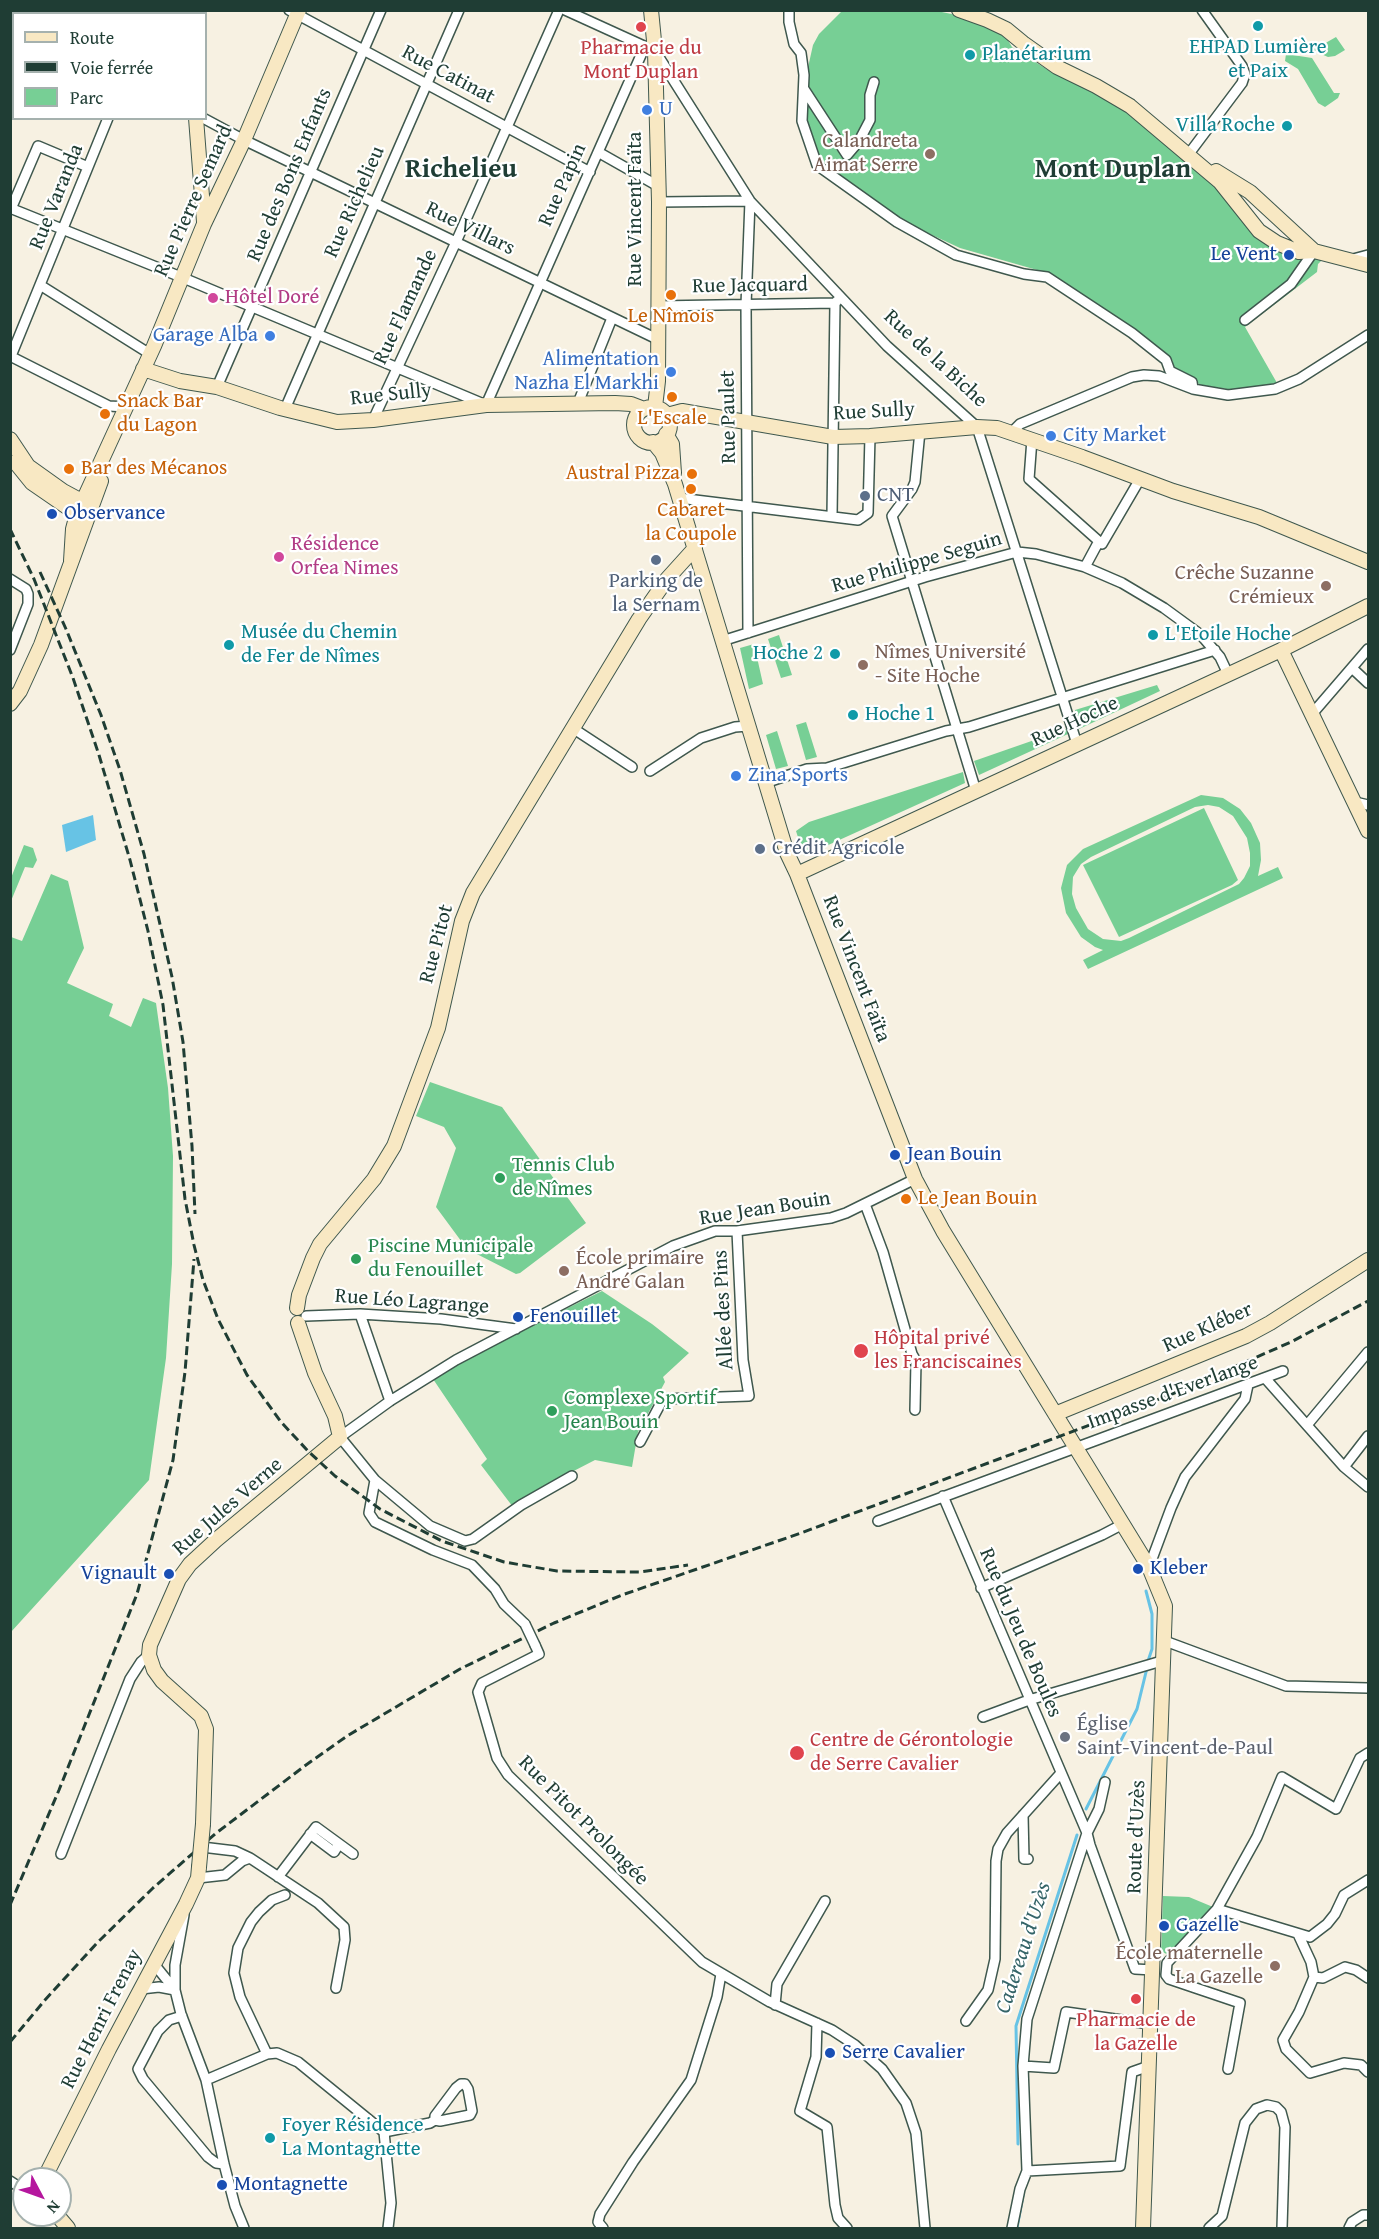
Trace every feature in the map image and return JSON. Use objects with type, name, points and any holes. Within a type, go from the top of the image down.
[{"type":"street","name":"Rue des Bons Enfants","points":[[217,387],[381,10]]},
{"type":"street","name":"Rue Richelieu","points":[[285,409],[459,10]]},
{"type":"street","name":"Rue Flamande","points":[[373,420],[508,128],[559,10]]},
{"type":"street","points":[[565,10],[650,49]]},
{"type":"street","name":"Rue Vincent Faïta","points":[[651,10],[650,49],[659,202],[658,381],[655,410]]},
{"type":"street","points":[[789,10],[794,44],[801,53],[804,75],[802,121],[817,165],[897,222],[957,255],[1024,274],[1047,277],[1132,333],[1166,360],[1170,370],[1192,382],[1193,389]]},
{"type":"street","points":[[959,10],[1006,29],[1057,67],[1130,106],[1220,182],[1259,231],[1277,243],[1299,252],[1314,251],[1368,265]]},
{"type":"street","points":[[1188,155],[1237,90],[1244,79],[1245,70],[1202,10]]},
{"type":"street","name":"Rue Catinat","points":[[295,12],[590,172]]},
{"type":"street","name":"Rue Pierre Semard","points":[[10,704],[20,691],[40,645],[71,561],[83,507],[172,304],[204,224],[244,140],[295,12]]},
{"type":"street","name":"Rue Papin","points":[[486,405],[598,152],[650,49]]},
{"type":"street","name":"Rue de la Biche","points":[[650,49],[750,201],[838,301],[977,427],[1012,432],[1173,491],[1273,522],[1368,562]]},
{"type":"street","points":[[804,89],[847,155],[859,141],[870,120],[870,95],[874,82]]},
{"type":"street","name":"Rue Varanda","points":[[11,356],[107,120]]},
{"type":"street","points":[[196,120],[204,224]]},
{"type":"street","name":"Rue Villars","points":[[207,120],[657,339]]},
{"type":"street","points":[[88,167],[38,146],[11,209],[181,277],[486,405]]},
{"type":"street","points":[[598,152],[658,186]]},
{"type":"street","points":[[1201,165],[1218,171],[1250,192],[1314,251]]},
{"type":"street","points":[[659,202],[750,201]]},
{"type":"street","name":"Rue Paulet","points":[[748,633],[746,305],[750,201]]},
{"type":"street","points":[[1245,320],[1291,284],[1314,251]]},
{"type":"street","points":[[1350,260],[1368,255]]},
{"type":"street","points":[[40,285],[150,354]]},
{"type":"street","points":[[832,516],[832,437],[838,301]]},
{"type":"street","name":"Rue Jacquard","points":[[658,306],[838,301]]},
{"type":"street","points":[[578,403],[612,318]]},
{"type":"street","points":[[1012,432],[1020,424],[1132,377],[1144,375],[1160,376],[1193,389],[1228,395],[1275,389],[1299,379],[1368,335]]},
{"type":"street","points":[[11,356],[109,406],[126,407]]},
{"type":"street","name":"Rue Sully","points":[[143,369],[180,381],[217,387],[285,409],[337,422],[373,420],[486,405],[615,403],[655,410],[682,411],[832,437],[977,427]]},
{"type":"street","points":[[615,403],[634,424],[638,435],[647,442],[663,438],[669,426],[655,410],[639,412],[634,424]]},
{"type":"street","points":[[977,427],[1077,744]]},
{"type":"street","points":[[920,431],[915,482],[892,516],[976,791]]},
{"type":"street","name":"Rue Vincent Faïta","points":[[666,434],[672,444],[675,484]]},
{"type":"street","points":[[679,498],[858,520],[868,513],[870,436]]},
{"type":"street","points":[[10,439],[28,466],[83,507]]},
{"type":"street","points":[[1032,439],[1029,479],[1102,544],[1140,479]]},
{"type":"street","name":"Rue Vincent Faïta","points":[[653,442],[662,453],[675,484],[787,853],[915,1179],[943,1231],[1072,1442]]},
{"type":"street","points":[[10,456],[32,483],[83,507]]},
{"type":"street","points":[[1084,567],[1099,542]]},
{"type":"street","name":"Rue Pitot","points":[[300,1315],[302,1287],[320,1244],[374,1179],[394,1146],[438,1028],[462,921],[473,893],[639,619],[667,579],[695,548]]},
{"type":"street","name":"Rue Philippe Seguin","points":[[722,640],[911,581],[1017,552],[1036,554],[1084,567],[1122,583],[1164,608],[1201,635],[1215,650],[1228,674]]},
{"type":"street","points":[[10,579],[26,588],[27,604],[10,650]]},
{"type":"street","name":"Rue Hoche","points":[[797,874],[1281,650],[1368,606]]},
{"type":"street","points":[[10,621],[21,624]]},
{"type":"street","points":[[1312,714],[1368,649]]},
{"type":"street","points":[[765,783],[807,769],[827,768],[1062,699],[1215,650]]},
{"type":"street","points":[[1281,650],[1312,714],[1362,803],[1368,831]]},
{"type":"street","points":[[1352,668],[1368,683]]},
{"type":"street","points":[[650,771],[701,738],[735,727],[748,726]]},
{"type":"street","points":[[574,729],[632,767]]},
{"type":"street","name":"Rue Jean Bouin","points":[[340,1437],[390,1401],[456,1360],[673,1246],[715,1232],[831,1218],[915,1179]]},
{"type":"street","points":[[865,1204],[883,1252],[912,1354],[916,1361],[915,1410]]},
{"type":"street","name":"Allée des Pins","points":[[639,1442],[663,1399],[749,1396],[743,1360],[737,1231]]},
{"type":"street","name":"Rue Kléber","points":[[1055,1414],[1246,1336],[1368,1260]]},
{"type":"street","points":[[360,1314],[390,1401]]},
{"type":"street","name":"Rue Léo Lagrange","points":[[300,1315],[360,1314],[441,1319],[516,1329]]},
{"type":"street","points":[[300,1315],[315,1373],[335,1416],[340,1437],[375,1480],[383,1484],[430,1526],[465,1541],[473,1539],[521,1505],[572,1476]]},
{"type":"street","points":[[1307,1425],[1368,1352]]},
{"type":"street","name":"Impasse d'Everlange","points":[[878,1521],[925,1505],[1072,1442],[1248,1385],[1283,1371]]},
{"type":"street","points":[[1265,1378],[1344,1467],[1368,1487]]},
{"type":"street","points":[[1149,1567],[1185,1477],[1245,1399],[1248,1385]]},
{"type":"street","points":[[1344,1467],[1368,1436]]},
{"type":"street","name":"Rue Jules Verne","points":[[149,1655],[157,1625],[179,1579],[190,1564],[340,1437]]},
{"type":"street","name":"Route d'Uzès","points":[[1072,1442],[1149,1567],[1165,1606],[1159,1969],[1150,2024],[1143,2229]]},
{"type":"street","name":"Rue Pitot Prolongée","points":[[375,1480],[369,1513],[375,1521],[433,1550],[472,1565],[495,1589],[504,1604],[525,1624],[535,1645],[539,1654],[482,1683],[478,1692],[497,1758],[508,1775],[702,1962],[721,1974]]},
{"type":"street","name":"Rue du Jeu de Boules","points":[[943,1496],[1088,1833],[1090,1845],[1135,1969],[1159,1969]]},
{"type":"street","points":[[981,1588],[1123,1524]]},
{"type":"street","points":[[1165,1641],[1286,1686],[1368,1688]]},
{"type":"street","points":[[61,1854],[130,1679],[141,1662],[149,1655]]},
{"type":"street","name":"Rue Henri Frenay","points":[[50,2167],[186,1904],[208,1847],[203,1824],[206,1729],[201,1716],[162,1681],[154,1670],[149,1655]]},
{"type":"street","points":[[983,1717],[1029,1700],[1165,1660]]},
{"type":"street","points":[[1228,2068],[1240,2003],[1169,1980],[1159,1969],[1217,1909],[1257,1837],[1282,1777],[1335,1809],[1360,1758],[1368,1753]]},
{"type":"street","points":[[966,2021],[987,1990],[995,1959],[998,1849],[1007,1833],[1061,1773]]},
{"type":"street","points":[[1012,2229],[1020,2189],[1027,2171],[1023,2066],[1027,2019],[1088,1833],[1100,1809],[1105,1782]]},
{"type":"street","points":[[1023,1815],[1024,1858],[1028,1858]]},
{"type":"street","points":[[278,1877],[316,1827],[353,1854]]},
{"type":"street","points":[[208,1847],[228,1850],[250,1858],[318,1903],[344,1927],[345,1940],[336,1988]]},
{"type":"street","points":[[228,1850],[233,1869]]},
{"type":"street","points":[[199,1873],[225,1875],[250,1858]]},
{"type":"street","points":[[1217,1909],[1310,1937],[1335,1914],[1344,1895],[1368,1880]]},
{"type":"street","points":[[267,2054],[240,1997],[234,1972],[238,1948],[252,1922],[272,1900],[285,1895]]},
{"type":"street","points":[[775,2005],[777,1984],[825,1901]]},
{"type":"street","points":[[186,1904],[175,1965],[175,1990],[182,2016],[206,2080],[224,2164],[235,2206],[244,2229]]},
{"type":"street","points":[[1298,1934],[1311,1962],[1314,1977],[1299,2012],[1283,2040],[1286,2049],[1310,2073],[1344,2063],[1361,2065],[1368,2072]]},
{"type":"street","points":[[157,1959],[175,1965]]},
{"type":"street","points":[[157,1959],[175,1990]]},
{"type":"street","points":[[1314,1977],[1323,1978],[1345,1967],[1356,1970],[1368,1978]]},
{"type":"street","points":[[603,2229],[597,2222],[600,2214],[633,2162],[691,2080],[717,1997],[721,1974],[775,2005],[832,2030],[855,2045],[882,2068],[906,2103],[916,2133],[925,2229]]},
{"type":"street","points":[[141,1989],[159,1987],[175,1990]]},
{"type":"street","points":[[1023,2066],[1054,2068],[1066,2012],[1150,2024]]},
{"type":"street","points":[[182,2016],[169,2020],[159,2031],[138,2069],[143,2079],[208,2157],[216,2163],[224,2164]]},
{"type":"street","points":[[817,2023],[816,2057],[800,2111],[827,2127],[835,2205],[838,2218],[848,2229]]},
{"type":"street","points":[[206,2080],[267,2054],[277,2054],[298,2062],[384,2132],[391,2203],[388,2229]]},
{"type":"street","points":[[1027,2171],[1120,2166],[1132,2072],[1149,2066]]},
{"type":"street","points":[[384,2132],[435,2120],[470,2115],[472,2111],[465,2084],[456,2088],[435,2116],[435,2120]]},
{"type":"street","points":[[1209,2229],[1222,2216],[1245,2123],[1256,2109],[1267,2105],[1276,2107],[1281,2112],[1285,2127],[1282,2229]]},
{"type":"street","points":[[1349,2229],[1352,2222],[1368,2215]]},
{"type":"green space","name":"Mont Duplan","points":[[842,11],[937,11],[966,17],[1004,34],[1012,47],[1051,72],[1118,104],[1173,151],[1201,169],[1251,228],[1323,259],[1318,264],[1317,272],[1245,327],[1277,383],[1233,390],[1201,385],[1171,367],[1173,361],[1136,330],[1044,272],[960,248],[904,222],[828,171],[819,159],[806,123],[807,72],[813,45],[819,34]]},
{"type":"green space","points":[[1336,37],[1345,50],[1335,56],[1328,57],[1305,47],[1307,42],[1322,45]]},
{"type":"green space","points":[[1286,54],[1312,58],[1334,93],[1340,93],[1338,98],[1325,107],[1318,103],[1298,69],[1285,61]]},
{"type":"green space","points":[[779,635],[792,675],[781,678],[768,639]]},
{"type":"green space","points":[[754,644],[763,684],[749,689],[740,648]]},
{"type":"green space","points":[[1157,685],[1160,691],[1079,729],[1075,710]]},
{"type":"green space","points":[[806,722],[817,757],[806,760],[796,725]]},
{"type":"green space","points":[[1066,729],[1068,734],[979,775],[974,761]]},
{"type":"green space","points":[[777,731],[788,766],[776,769],[766,735]]},
{"type":"green space","points":[[963,772],[965,783],[804,856],[796,831],[809,822]]},
{"type":"green space","points":[[1201,795],[1223,798],[1240,809],[1251,823],[1260,843],[1261,860],[1258,876],[1278,867],[1283,878],[1088,969],[1083,960],[1103,950],[1081,937],[1066,913],[1061,888],[1067,865],[1083,849]],"holes":[[[1208,805],[1219,807],[1233,816],[1247,838],[1250,866],[1239,884],[1121,941],[1103,939],[1088,929],[1076,908],[1072,894],[1073,877],[1081,864],[1195,807]]]},
{"type":"green space","points":[[1204,808],[1238,880],[1232,885],[1119,937],[1083,865]]},
{"type":"green space","points":[[24,845],[33,848],[37,860],[33,868],[25,867],[11,901],[11,878]]},
{"type":"green space","points":[[51,874],[68,881],[84,948],[67,983],[113,1004],[109,1016],[131,1027],[143,998],[156,1003],[168,1088],[173,1156],[172,1264],[166,1358],[149,1480],[11,1632],[11,937],[22,941]]},
{"type":"green space","name":"Tennis Club de Nîmes","points":[[430,1082],[502,1107],[586,1223],[520,1273],[516,1274],[467,1249],[436,1207],[456,1148],[444,1127],[416,1116]]},
{"type":"green space","name":"Complexe Sportif Jean Bouin","points":[[602,1291],[652,1324],[689,1353],[663,1377],[665,1382],[638,1432],[632,1467],[595,1460],[535,1491],[513,1507],[481,1465],[487,1459],[433,1379],[449,1367]]},
{"type":"green space","points":[[1163,1896],[1189,1897],[1213,1907],[1170,1956],[1161,1951],[1162,1930],[1167,1930],[1167,1923],[1162,1923]]},
{"type":"water","points":[[93,815],[96,840],[66,852],[62,825]]},
{"type":"waterway","name":"Cadereau d'Uzès","points":[[1146,1591],[1152,1614],[1152,1649],[1148,1661]]},
{"type":"waterway","name":"Cadereau d'Uzès","points":[[1086,1809],[1137,1709],[1147,1668]]},
{"type":"waterway","name":"Cadereau d'Uzès","points":[[1018,2144],[1016,2026],[1077,1835]]},
{"type":"waterway","name":"Cadereau d'Uzès","points":[[1017,2228],[1023,2195]]},
{"type":"railway","points":[[10,529],[34,579],[73,678],[130,860],[163,1005],[185,1199],[194,1245],[203,1280],[218,1319],[247,1375],[281,1422],[335,1476],[380,1509],[442,1541],[504,1562],[557,1571],[640,1572],[688,1565]]},
{"type":"railway","points":[[40,572],[101,715],[120,770],[144,854],[172,977],[183,1042],[195,1214]]},
{"type":"railway","points":[[10,1905],[59,1790],[137,1594],[173,1460],[185,1372],[194,1259]]},
{"type":"railway","points":[[10,2042],[97,1943],[153,1888],[215,1834],[347,1736],[460,1669],[554,1623],[622,1595],[801,1533],[1170,1395],[1291,1342],[1368,1301]]},
{"type":"place","name":"EHPAD Lumière et Paix","points":[[1258,26]]},
{"type":"place","name":"Pharmacie du Mont Duplan","points":[[641,27]]},
{"type":"place","name":"Planétarium","points":[[970,55]]},
{"type":"place","name":"U","points":[[647,110]]},
{"type":"place","name":"Villa Roche","points":[[1287,126]]},
{"type":"place","name":"Calandreta Aimat Serre","points":[[930,154]]},
{"type":"place","name":"Le Vent","points":[[1289,255]]},
{"type":"place","name":"Le Nîmois","points":[[671,295]]},
{"type":"place","name":"Hôtel Doré","points":[[213,298]]},
{"type":"place","name":"Garage Alba","points":[[270,336]]},
{"type":"place","name":"Alimentation Nazha El Markhi","points":[[671,372]]},
{"type":"place","name":"L'Escale","points":[[672,397]]},
{"type":"place","name":"Snack Bar du Lagon","points":[[105,414]]},
{"type":"place","name":"City Market","points":[[1051,436]]},
{"type":"place","name":"Bar des Mécanos","points":[[69,469]]},
{"type":"place","name":"Austral Pizza","points":[[692,474]]},
{"type":"place","name":"Cabaret la Coupole","points":[[691,489]]},
{"type":"place","name":"CNT","points":[[865,496]]},
{"type":"place","name":"Observance","points":[[52,514]]},
{"type":"place","name":"Résidence Orfea Nimes","points":[[279,557]]},
{"type":"place","name":"Parking de la Sernam","points":[[656,560]]},
{"type":"place","name":"Crêche Suzanne Crémieux","points":[[1326,586]]},
{"type":"place","name":"L'Etoile Hoche","points":[[1153,635]]},
{"type":"place","name":"Musée du Chemin de Fer de Nîmes","points":[[229,645]]},
{"type":"place","name":"Hoche 2","points":[[835,654]]},
{"type":"place","name":"Nîmes Université - Site Hoche","points":[[863,665]]},
{"type":"place","name":"Hoche 1","points":[[853,715]]},
{"type":"place","name":"Zina Sports","points":[[736,776]]},
{"type":"place","name":"Crédit Agricole","points":[[760,849]]},
{"type":"place","name":"Jean Bouin","points":[[895,1155]]},
{"type":"place","name":"Tennis Club de Nîmes","points":[[500,1178]]},
{"type":"place","name":"Le Jean Bouin","points":[[906,1199]]},
{"type":"place","name":"Piscine Municipale du Fenouillet","points":[[356,1259]]},
{"type":"place","name":"École primaire André Galan","points":[[564,1271]]},
{"type":"place","name":"Fenouillet","points":[[518,1317]]},
{"type":"place","name":"Hôpital privé les Franciscaines","points":[[861,1351]]},
{"type":"place","name":"Complexe Sportif Jean Bouin","points":[[552,1411]]},
{"type":"place","name":"Kleber","points":[[1138,1569]]},
{"type":"place","name":"Vignault","points":[[169,1574]]},
{"type":"place","name":"Église Saint-Vincent-de-Paul","points":[[1065,1737]]},
{"type":"place","name":"Centre de Gérontologie de Serre Cavalier","points":[[797,1753]]},
{"type":"place","name":"Gazelle","points":[[1164,1926]]},
{"type":"place","name":"École maternelle La Gazelle","points":[[1275,1966]]},
{"type":"place","name":"Pharmacie de la Gazelle","points":[[1136,1999]]},
{"type":"place","name":"Serre Cavalier","points":[[830,2053]]},
{"type":"place","name":"Foyer Résidence La Montagnette","points":[[270,2138]]},
{"type":"place","name":"Montagnette","points":[[222,2185]]},
{"type":"district","name":"Richelieu","points":[[461,170]]},
{"type":"district","name":"Mont Duplan","points":[[1113,170]]}]
